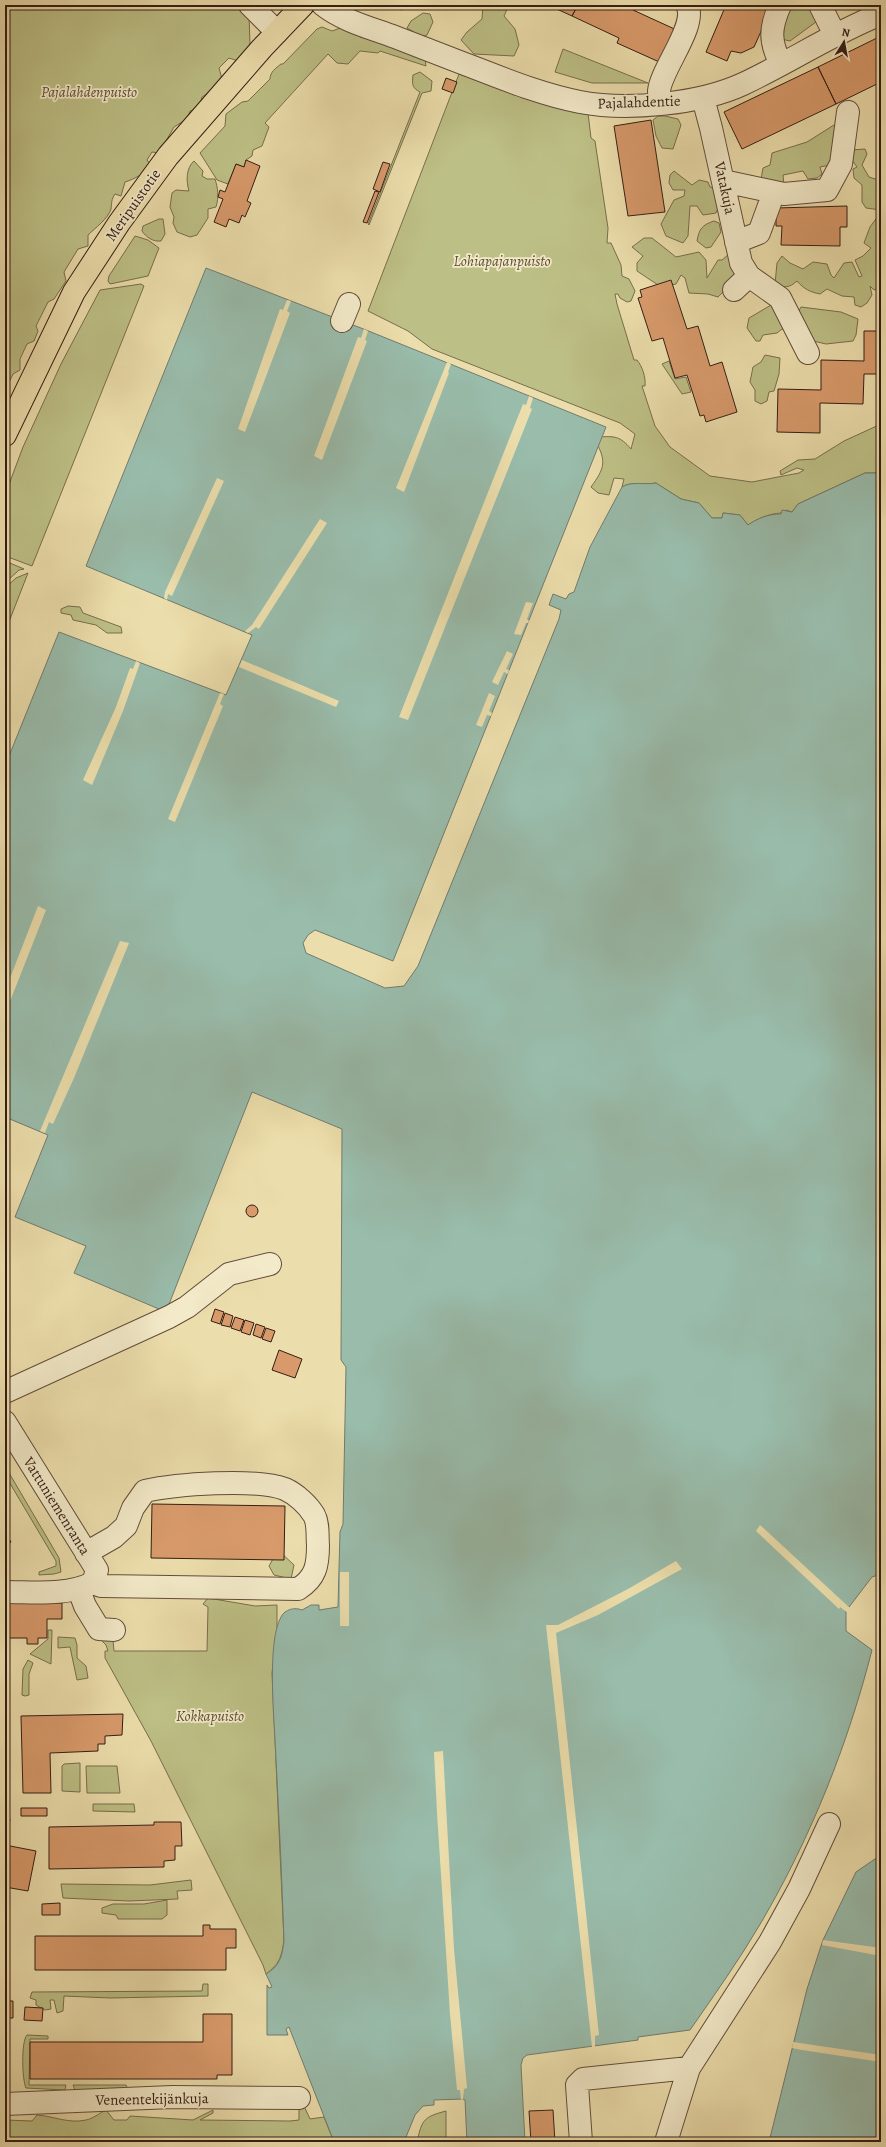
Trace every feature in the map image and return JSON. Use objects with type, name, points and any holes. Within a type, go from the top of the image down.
[{"type":"main road","name":"Meripuistotie","points":[[5,435],[74,292],[119,223],[168,156],[277,32],[303,5]]},
{"type":"street","points":[[250,5],[277,32]]},
{"type":"street","name":"Pajalahdentie","points":[[323,5],[342,16],[372,29],[540,92],[580,102],[602,105],[661,104],[703,98],[742,85],[835,35],[881,14]]},
{"type":"street","points":[[661,104],[659,91],[688,22],[689,9],[687,5]]},
{"type":"street","points":[[780,5],[774,20],[771,36],[775,53],[781,64]]},
{"type":"street","points":[[820,5],[835,35]]},
{"type":"street","name":"Vatakuja","points":[[703,98],[741,263],[741,283],[780,298],[808,353]]},
{"type":"street","points":[[723,181],[784,194],[827,190],[841,164],[848,112]]},
{"type":"street","points":[[736,242],[759,234],[774,192]]},
{"type":"street","points":[[5,1392],[169,1317],[187,1307],[229,1274],[270,1264]]},
{"type":"street","name":"Vattuniemenranta","points":[[5,1422],[89,1574],[85,1606],[99,1629],[114,1630]]},
{"type":"street","points":[[5,1592],[65,1592],[89,1574],[114,1537],[126,1526],[133,1508],[145,1491],[163,1487],[260,1483],[284,1489],[294,1495],[305,1504],[317,1523],[318,1565],[307,1583],[298,1589],[101,1586],[89,1574]]},
{"type":"street","points":[[666,2142],[689,2068],[770,1942],[799,1889],[829,1824]]},
{"type":"street","points":[[581,2142],[577,2086],[583,2079],[689,2068]]},
{"type":"street","name":"Veneentekijänkuja","points":[[5,2104],[172,2097],[299,2098]]},
{"type":"green space","name":"Pajalahdenpuisto","points":[[57,5],[83,5],[84,8],[96,8],[97,5],[115,5],[116,8],[130,8],[131,5],[150,5],[151,8],[167,8],[170,5],[188,5],[189,8],[202,8],[204,5],[238,5],[249,15],[250,45],[238,61],[229,58],[219,68],[222,79],[214,89],[202,97],[199,108],[190,111],[187,119],[174,127],[159,153],[152,152],[147,160],[153,167],[136,178],[125,182],[121,196],[115,194],[109,213],[88,235],[88,246],[78,249],[64,272],[66,281],[54,299],[48,302],[36,326],[38,331],[34,341],[27,344],[20,359],[20,370],[13,374],[5,391],[5,8],[55,8]]},
{"type":"green space","points":[[483,5],[509,5],[504,16],[515,29],[519,45],[514,56],[474,54],[461,40],[467,32],[482,19]]},
{"type":"green space","points":[[786,5],[813,5],[820,19],[790,41],[781,39]]},
{"type":"green space","points":[[423,13],[430,14],[433,22],[427,35],[422,37],[407,28],[411,21]]},
{"type":"green space","points":[[346,26],[362,38],[365,34],[425,59],[426,66],[380,51],[378,53],[360,51],[348,64],[337,63],[328,54],[265,123],[269,127],[262,146],[253,150],[252,156],[246,160],[244,167],[236,164],[228,184],[217,180],[200,153],[225,126],[226,114],[242,102],[248,101],[270,79],[274,70],[283,64],[317,29],[322,27],[332,31]]},
{"type":"green space","points":[[563,49],[648,83],[592,83],[555,72]]},
{"type":"green space","points":[[420,72],[432,81],[431,91],[422,93],[369,225],[368,224],[420,92],[413,85],[413,75]]},
{"type":"green space","name":"Lohiapajanpuisto","points":[[459,74],[588,113],[591,138],[595,141],[608,228],[607,243],[611,243],[621,265],[622,276],[629,279],[635,291],[631,301],[627,302],[620,298],[618,294],[615,294],[617,304],[634,360],[637,360],[643,372],[645,386],[642,386],[655,426],[670,447],[710,476],[752,482],[799,473],[804,470],[797,468],[781,475],[780,471],[798,460],[815,459],[844,441],[881,424],[881,473],[865,473],[798,504],[792,512],[786,510],[781,513],[763,517],[748,525],[740,515],[723,513],[722,518],[712,518],[699,503],[681,499],[656,483],[630,484],[622,487],[624,479],[614,478],[609,495],[598,493],[591,487],[599,475],[603,460],[596,442],[598,437],[620,439],[631,449],[635,434],[620,423],[432,349],[408,331],[368,311]]},
{"type":"green space","points":[[658,116],[678,119],[681,125],[673,149],[662,148],[656,136],[653,120]]},
{"type":"green space","points":[[834,125],[839,128],[835,164],[820,167],[822,174],[817,178],[808,179],[803,171],[783,175],[784,185],[760,185],[763,168],[770,165],[772,153],[807,142]]},
{"type":"green space","points":[[865,149],[867,154],[862,165],[869,177],[881,181],[881,210],[866,208],[862,202],[862,185],[854,178],[853,169],[857,167],[849,156],[852,150]]},
{"type":"green space","points":[[194,161],[203,171],[202,176],[207,179],[215,179],[218,196],[216,207],[208,209],[208,218],[197,235],[190,237],[177,232],[173,223],[174,217],[170,207],[172,193],[176,190],[189,191],[187,175],[189,167]]},
{"type":"green space","points":[[674,171],[692,185],[699,180],[708,182],[710,187],[714,188],[718,208],[716,213],[703,215],[697,206],[690,206],[688,236],[683,243],[666,236],[661,224],[674,200],[684,196],[685,190],[673,190],[669,183],[670,175]]},
{"type":"green space","points":[[881,212],[881,287],[874,290],[870,286],[872,295],[867,303],[861,307],[855,305],[854,297],[842,296],[827,289],[820,294],[813,292],[807,290],[797,281],[787,287],[775,284],[777,263],[782,256],[790,263],[803,269],[813,262],[827,264],[831,275],[834,278],[844,263],[852,262],[859,277],[862,276],[855,260],[863,256],[871,248],[864,243],[870,227]]},
{"type":"green space","points":[[159,219],[163,219],[165,234],[161,241],[155,241],[150,239],[142,231],[143,226]]},
{"type":"green space","points":[[714,221],[719,223],[721,232],[711,247],[706,248],[697,241],[699,233],[704,226]]},
{"type":"green space","points":[[135,236],[148,240],[159,248],[148,276],[110,284],[108,281],[109,276]]},
{"type":"green space","points":[[644,238],[652,238],[676,257],[699,252],[706,260],[707,278],[718,260],[722,260],[729,254],[745,262],[733,282],[718,297],[708,294],[689,293],[685,278],[681,275],[676,284],[661,287],[637,271],[637,263],[643,256],[632,247]]},
{"type":"green space","points":[[141,284],[144,286],[32,566],[8,557],[5,559],[5,495],[23,447],[61,364],[100,290]]},
{"type":"green space","points":[[771,305],[793,330],[782,329],[777,333],[763,335],[760,341],[756,341],[747,328],[749,318]]},
{"type":"green space","points":[[801,307],[841,312],[858,319],[856,335],[853,341],[826,344],[809,340],[796,316]]},
{"type":"green space","points":[[765,355],[780,358],[779,374],[774,391],[769,392],[767,401],[761,404],[755,401],[755,390],[750,382],[753,367],[761,362]]},
{"type":"green space","points":[[669,361],[675,379],[686,377],[691,392],[682,394],[662,364]]},
{"type":"green space","points":[[5,561],[24,569],[19,570],[5,583]]},
{"type":"green space","points":[[28,573],[5,632],[5,588],[16,578]]},
{"type":"green space","points":[[68,606],[80,607],[83,613],[121,627],[122,633],[107,633],[96,625],[73,620],[71,615],[61,613],[61,609]]},
{"type":"green space","points":[[5,1466],[59,1558],[61,1572],[39,1575],[39,1572],[56,1566],[56,1561],[5,1475]]},
{"type":"green space","points":[[278,1550],[294,1565],[291,1579],[274,1575],[269,1566]]},
{"type":"green space","name":"Kokkapuisto","points":[[208,1598],[255,1606],[277,1605],[277,1629],[272,1673],[284,1941],[279,1960],[266,1974],[263,1965],[151,1741],[105,1658],[105,1651],[108,1651],[106,1645],[101,1640],[113,1640],[114,1651],[207,1651],[208,1607],[203,1604]]},
{"type":"green space","points":[[48,1630],[52,1630],[51,1664],[30,1654],[48,1639]]},
{"type":"green space","points":[[58,1637],[75,1638],[77,1645],[77,1658],[86,1666],[88,1678],[77,1680],[70,1647],[58,1648]]},
{"type":"green space","points":[[28,1660],[33,1663],[29,1674],[29,1695],[25,1696],[22,1695],[23,1669]]},
{"type":"green space","points":[[80,1763],[80,1792],[62,1791],[62,1766],[64,1764]]},
{"type":"green space","points":[[86,1766],[117,1766],[120,1793],[87,1793]]},
{"type":"green space","points":[[93,1804],[134,1804],[135,1812],[93,1811]]},
{"type":"green space","points":[[191,1880],[192,1890],[177,1891],[178,1899],[129,1901],[63,1898],[61,1884],[150,1885]]},
{"type":"green space","points":[[167,1900],[167,1915],[162,1919],[118,1919],[116,1915],[102,1913],[102,1908],[113,1904],[144,1904]]},
{"type":"green space","points":[[203,1984],[208,1984],[208,1996],[110,1998],[64,1996],[63,2011],[57,2013],[54,2000],[50,2000],[51,2009],[45,2010],[36,2005],[36,2000],[30,1998],[32,1992],[202,1991]]},
{"type":"green space","points":[[27,2035],[48,2036],[48,2039],[30,2039],[29,2085],[66,2085],[65,2090],[26,2088],[23,2061],[24,2045]]},
{"type":"green space","points":[[73,2085],[126,2085],[127,2087],[126,2090],[75,2090]]},
{"type":"green space","points":[[299,2104],[303,2104],[310,2119],[324,2117],[334,2142],[5,2142],[5,2120],[32,2121],[37,2115],[80,2121],[91,2118],[106,2110],[114,2120],[127,2120],[130,2116],[193,2120],[213,2110],[213,2113],[200,2120],[290,2121],[299,2120]]},
{"type":"green space","points":[[446,2111],[446,2142],[417,2142],[425,2120],[428,2117]]},
{"type":"shaded area","points":[[206,268],[366,330],[606,427],[393,961],[315,930],[308,935],[303,943],[306,953],[385,988],[404,986],[418,966],[559,619],[561,610],[549,605],[553,594],[566,599],[569,594],[574,592],[590,547],[622,487],[630,484],[656,483],[681,499],[699,503],[712,518],[722,518],[723,513],[740,515],[748,525],[764,517],[781,514],[782,510],[792,512],[798,504],[865,473],[881,473],[881,1574],[872,1577],[846,1611],[846,1631],[872,1650],[852,1720],[840,1755],[812,1823],[780,1889],[754,1935],[690,2030],[638,2037],[638,2040],[527,2055],[523,2058],[521,2065],[525,2142],[467,2142],[465,2100],[463,2099],[434,2100],[434,2105],[423,2106],[415,2115],[404,2142],[334,2142],[289,2027],[286,2029],[288,2035],[267,2035],[267,1985],[269,1988],[272,1987],[266,1974],[274,1968],[280,1960],[284,1941],[272,1686],[276,1629],[283,1614],[290,1609],[302,1610],[311,1605],[319,1605],[319,1610],[338,1607],[340,1532],[343,1524],[346,1367],[341,1360],[342,1129],[252,1092],[166,1312],[74,1273],[86,1246],[15,1217],[48,1135],[5,1117],[5,766],[59,632],[226,695],[252,635],[86,566]]},
{"type":"shaded area","points":[[875,1859],[881,1859],[881,2142],[769,2142],[807,1989],[823,1940],[856,1872]]},
{"type":"pier","points":[[287,300],[291,301],[287,311],[290,313],[245,432],[238,429],[280,309],[283,310]]},
{"type":"pier","points":[[364,329],[368,331],[365,340],[367,341],[322,460],[314,456],[358,337],[361,338]]},
{"type":"pier","points":[[447,362],[451,364],[449,373],[404,492],[396,488]]},
{"type":"pier","points":[[529,396],[533,398],[530,408],[532,409],[408,720],[399,717],[523,404],[526,405]]},
{"type":"pier","points":[[217,478],[224,481],[172,596],[168,594],[167,600],[164,598],[165,592]]},
{"type":"pier","points":[[320,519],[327,523],[259,629],[256,627],[248,633],[245,631],[252,625]]},
{"type":"pier","points":[[526,602],[533,603],[527,619],[529,621],[526,623],[521,635],[514,634]]},
{"type":"pier","points":[[507,651],[513,654],[506,669],[509,670],[508,674],[504,672],[498,685],[492,682]]},
{"type":"pier","points":[[242,660],[339,701],[336,707],[239,667]]},
{"type":"pier","points":[[136,661],[140,663],[123,711],[92,785],[83,780],[116,707],[130,668],[133,669]]},
{"type":"pier","points":[[220,693],[224,694],[220,704],[223,706],[175,822],[168,819]]},
{"type":"pier","points":[[489,693],[495,696],[489,711],[492,713],[491,716],[487,715],[482,727],[476,725]]},
{"type":"pier","points":[[38,906],[46,910],[5,1014],[5,991]]},
{"type":"pier","points":[[120,941],[129,943],[74,1078],[53,1124],[49,1122],[45,1133],[40,1131]]},
{"type":"pier","points":[[760,1525],[851,1609],[848,1613],[840,1607],[839,1609],[756,1531]]},
{"type":"pier","points":[[676,1561],[682,1569],[598,1615],[556,1633],[599,2035],[595,2036],[595,2047],[592,2047],[546,1625],[558,1625],[628,1589]]},
{"type":"pier","points":[[340,1572],[349,1572],[349,1626],[340,1626]]},
{"type":"pier","points":[[443,1751],[454,1949],[467,2088],[464,2089],[463,2099],[461,2100],[460,2090],[457,2090],[450,2014],[437,1813],[434,1752]]},
{"type":"pier","points":[[823,1940],[881,1948],[881,1956],[822,1945]]},
{"type":"pier","points":[[793,2042],[881,2055],[881,2062],[792,2048]]},
{"type":"building","points":[[380,5],[407,5],[402,10],[390,6],[389,9]]},
{"type":"building","points":[[548,5],[578,5],[572,16]]},
{"type":"building","points":[[578,5],[634,5],[633,10],[681,32],[666,65],[617,43],[619,38],[572,16]]},
{"type":"building","points":[[726,5],[773,5],[754,47],[741,53],[731,51],[727,61],[706,52]]},
{"type":"building","points":[[881,36],[881,82],[836,104],[818,67]]},
{"type":"building","points":[[818,67],[836,104],[742,149],[724,112]]},
{"type":"building","points":[[446,78],[457,82],[453,93],[442,89]]},
{"type":"building","points":[[651,120],[665,212],[628,216],[614,126]]},
{"type":"building","points":[[246,160],[260,166],[247,201],[251,203],[245,217],[242,215],[239,223],[229,219],[226,227],[214,222],[223,199],[218,197],[220,190],[225,192],[236,164],[244,167]]},
{"type":"building","points":[[383,162],[390,164],[380,192],[373,189]]},
{"type":"building","points":[[375,191],[379,192],[367,223],[363,222]]},
{"type":"building","points":[[847,206],[847,227],[840,227],[840,246],[781,245],[782,226],[776,226],[776,208]]},
{"type":"building","points":[[671,280],[687,329],[698,326],[710,366],[722,362],[737,412],[706,422],[704,415],[700,416],[687,375],[675,378],[663,338],[652,341],[638,298],[642,297],[640,290]]},
{"type":"building","points":[[864,331],[881,331],[881,374],[864,374],[863,404],[820,403],[820,433],[777,432],[778,389],[821,390],[821,360],[864,361]]},
{"type":"building","points":[[250,1205],[254,1205],[258,1211],[254,1217],[250,1217],[246,1213],[246,1209]]},
{"type":"building","points":[[215,1309],[224,1312],[220,1324],[211,1321]]},
{"type":"building","points":[[225,1313],[233,1316],[230,1327],[221,1325]]},
{"type":"building","points":[[235,1317],[244,1320],[240,1331],[231,1328]]},
{"type":"building","points":[[245,1320],[254,1323],[250,1335],[241,1332]]},
{"type":"building","points":[[256,1324],[265,1327],[261,1338],[253,1335]]},
{"type":"building","points":[[266,1328],[275,1331],[271,1342],[262,1339]]},
{"type":"building","points":[[279,1350],[302,1359],[295,1378],[272,1370]]},
{"type":"building","points":[[152,1504],[285,1506],[284,1560],[151,1558]]},
{"type":"building","points":[[5,1532],[11,1542],[5,1546]]},
{"type":"building","points":[[5,1603],[62,1603],[62,1619],[47,1619],[47,1638],[38,1638],[38,1644],[27,1644],[27,1638],[5,1638]]},
{"type":"building","points":[[123,1714],[122,1735],[105,1736],[105,1744],[98,1744],[98,1751],[50,1753],[51,1793],[23,1793],[21,1716]]},
{"type":"building","points":[[21,1808],[47,1808],[47,1816],[21,1816]]},
{"type":"building","points":[[5,1818],[10,1819],[5,1845]]},
{"type":"building","points":[[154,1822],[181,1822],[182,1846],[175,1846],[175,1860],[164,1861],[164,1867],[49,1869],[49,1827],[154,1825]]},
{"type":"building","points":[[5,1845],[36,1851],[28,1891],[5,1887]]},
{"type":"building","points":[[60,1903],[60,1915],[42,1915],[42,1904]]},
{"type":"building","points":[[203,1925],[210,1925],[210,1929],[236,1929],[236,1948],[226,1948],[226,1970],[35,1970],[35,1936],[203,1936]]},
{"type":"building","points":[[5,2001],[13,2001],[13,2018],[5,2018]]},
{"type":"building","points":[[25,2007],[43,2008],[42,2021],[24,2020]]},
{"type":"building","points":[[203,2014],[232,2014],[232,2075],[217,2075],[217,2079],[30,2079],[30,2042],[203,2042]]},
{"type":"building","points":[[553,2110],[555,2142],[531,2142],[529,2111]]}]
